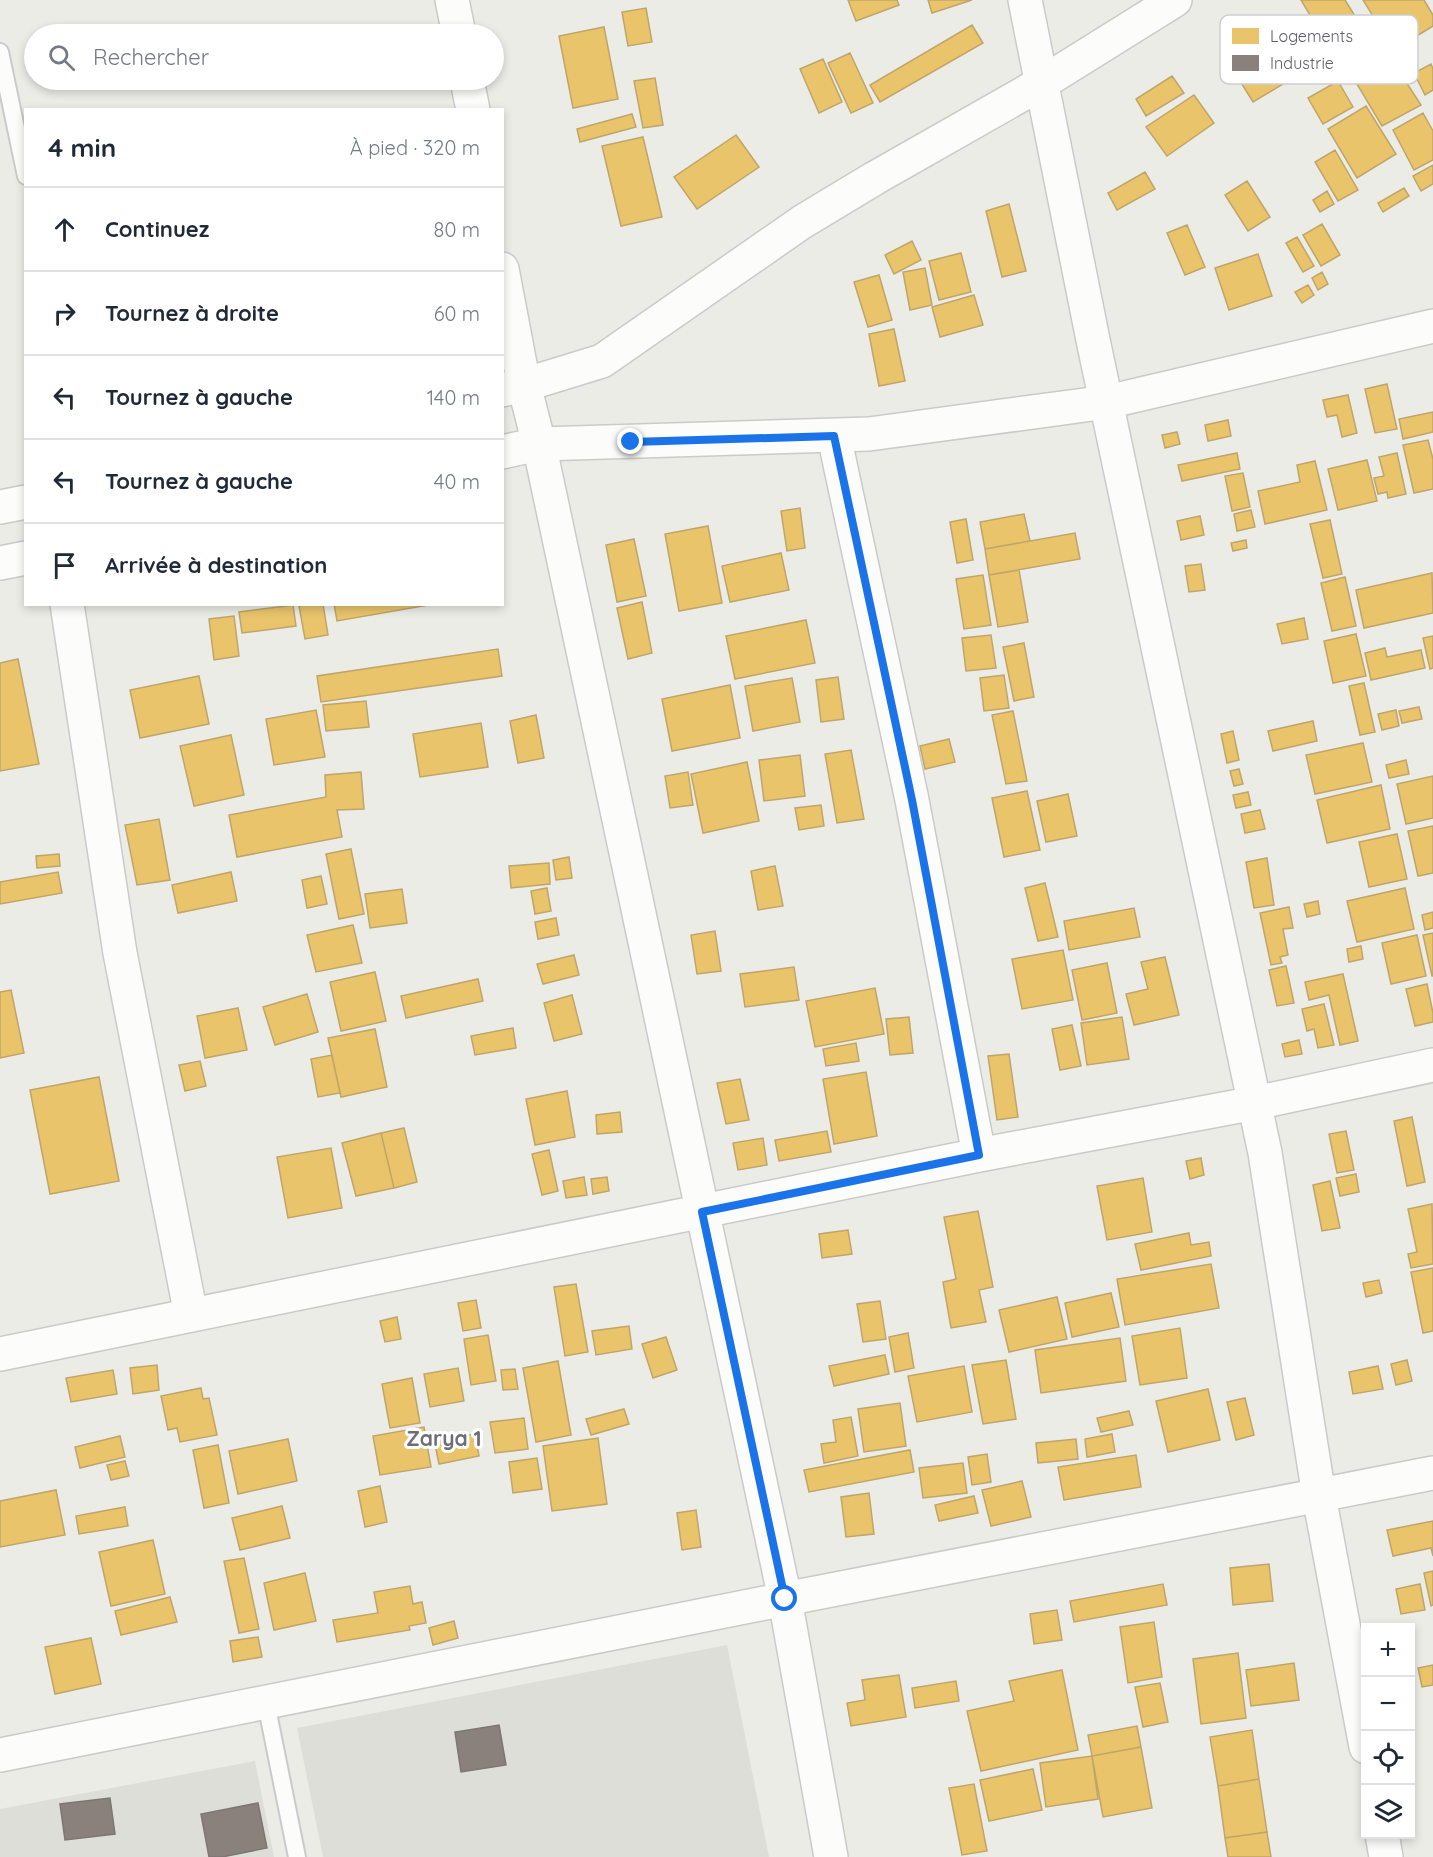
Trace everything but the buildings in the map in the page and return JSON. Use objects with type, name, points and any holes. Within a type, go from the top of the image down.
[{"type":"street","points":[[452,0],[457,24]]},
{"type":"street","points":[[1025,0],[1093,340],[1265,1153],[1319,1496],[1362,1731]]},
{"type":"street","points":[[513,388],[602,361],[802,222],[1042,83],[1175,0]]},
{"type":"street","points":[[469,90],[473,108]]},
{"type":"street","points":[[504,291],[513,388],[539,444],[785,1599],[831,1857]]},
{"type":"street","points":[[504,452],[539,444],[869,434],[1107,402],[1433,326]]},
{"type":"street","points":[[834,436],[912,800],[979,1155]]},
{"type":"street","points":[[0,507],[24,502]]},
{"type":"street","points":[[0,563],[24,558]]},
{"type":"street","points":[[67,606],[120,952],[191,1315]]},
{"type":"street","points":[[0,1354],[979,1155],[1255,1103],[1433,1065]]},
{"type":"street","points":[[0,1755],[1433,1473]]},
{"type":"street","points":[[1383,1839],[1386,1857]]},
{"type":"lane","points":[[0,52],[24,166]]},
{"type":"lane","points":[[266,1703],[297,1857]]},
{"type":"shaded area","points":[[727,1645],[769,1857],[323,1857],[297,1728]]},
{"type":"shaded area","points":[[255,1761],[274,1857],[0,1857],[0,1809]]},
{"type":"district","name":"Zarya 1","points":[[444,1438]]},
{"type":"route","points":[[631,442],[834,436],[912,800],[979,1155],[702,1212],[785,1599]]}]
